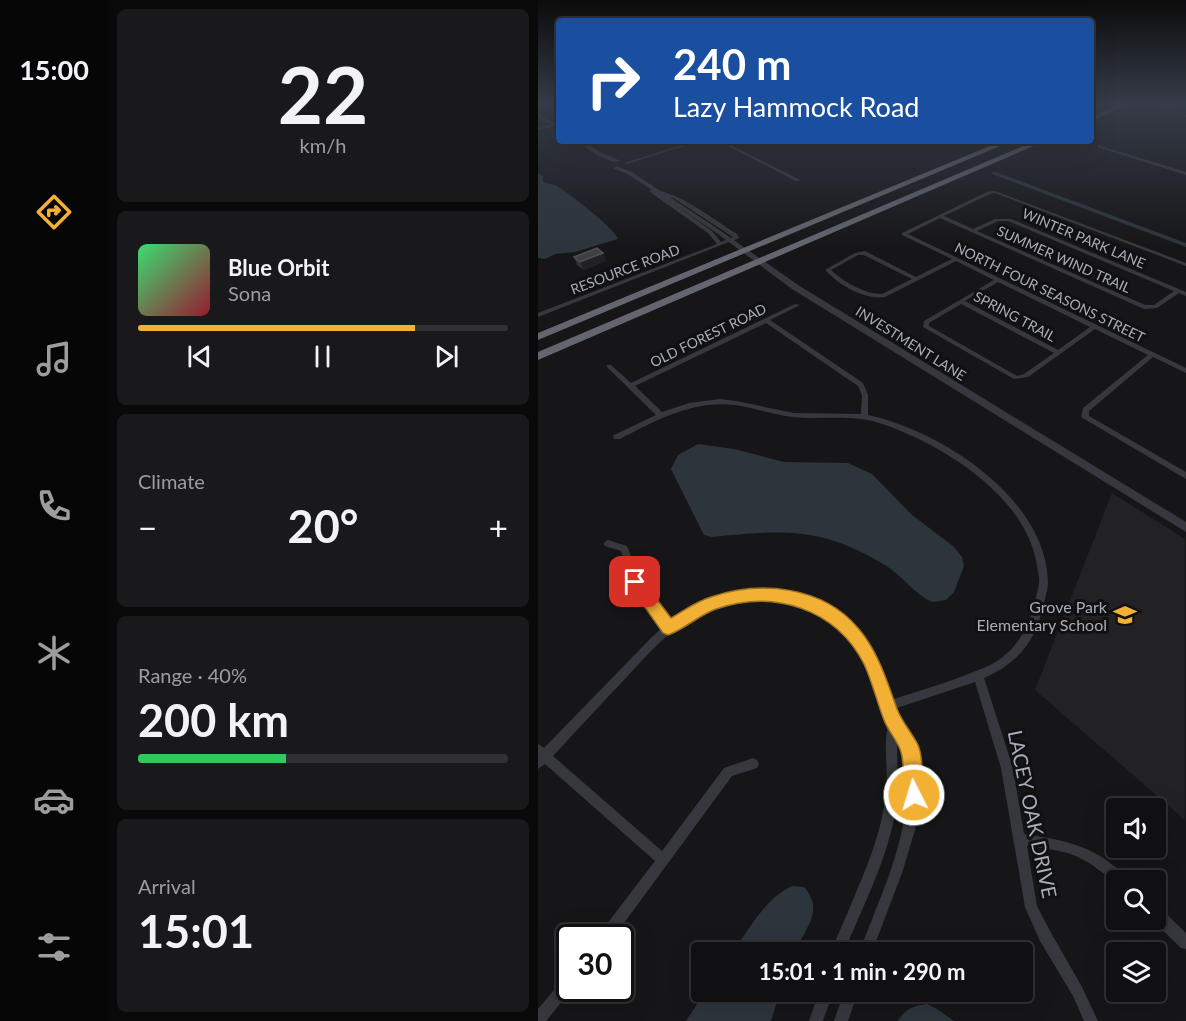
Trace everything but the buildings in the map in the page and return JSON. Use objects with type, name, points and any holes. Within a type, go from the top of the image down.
[{"type":"highway","points":[[538,337],[985,151]]},
{"type":"highway","points":[[538,356],[1018,151]]},
{"type":"street","name":"INVESTMENT LANE","points":[[596,151],[622,164],[628,172],[716,230],[795,288],[1186,528]]},
{"type":"street","points":[[622,164],[667,151]]},
{"type":"street","points":[[739,151],[798,180]]},
{"type":"street","points":[[1113,151],[1186,174]]},
{"type":"street","name":"INVESTMENT LANE","points":[[605,156],[610,164],[622,164]]},
{"type":"street","points":[[648,186],[658,198],[710,232],[720,244],[736,238],[735,235],[677,198],[656,191]]},
{"type":"street","points":[[939,216],[995,192],[1186,265]]},
{"type":"street","name":"SUMMER WIND TRAIL","points":[[939,216],[1144,307],[1155,307],[1178,291]]},
{"type":"street","name":"NORTH FOUR SEASONS STREET","points":[[939,216],[904,234],[1186,371]]},
{"type":"street","name":"WINTER PARK LANE","points":[[973,231],[997,220],[1009,220],[1186,294]]},
{"type":"street","name":"RESOURCE ROAD","points":[[538,315],[720,244]]},
{"type":"street","points":[[916,279],[865,253],[857,254],[828,270],[873,297],[883,296],[954,260]]},
{"type":"street","points":[[997,280],[926,322],[926,327],[1011,376],[1026,376],[1094,327]]},
{"type":"street","name":"SPRING TRAIL","points":[[960,301],[1058,352]]},
{"type":"street","name":"OLD FOREST ROAD","points":[[630,386],[797,305]]},
{"type":"street","points":[[766,320],[861,385],[865,395],[864,417]]},
{"type":"street","points":[[1152,355],[1084,414],[1089,422],[1186,476]]},
{"type":"street","points":[[609,366],[661,415]]},
{"type":"street","points":[[617,438],[661,415],[688,405],[712,402],[736,403],[794,415],[864,417],[889,423],[953,454],[982,474],[1016,509],[1038,549],[1045,575],[1040,608],[1028,635],[1016,652],[1005,661],[978,675],[888,706]]},
{"type":"street","points":[[608,544],[624,549],[641,594],[668,628]]},
{"type":"street","points":[[663,860],[540,757],[668,628],[697,610],[729,598],[760,594],[799,599],[828,612],[853,633],[871,661],[893,722],[910,749],[914,795],[906,841],[870,942]]},
{"type":"street","name":"LACEY OAK DRIVE","points":[[978,675],[1004,758],[1028,895],[1036,919],[1073,981],[1091,1021]]},
{"type":"street","points":[[842,942],[881,842],[887,818],[892,791],[889,744],[893,722]]},
{"type":"street","points":[[615,924],[728,772],[753,765]]},
{"type":"street","points":[[1019,839],[1081,850],[1102,862],[1110,870]]},
{"type":"street","points":[[1166,923],[1186,942]]},
{"type":"street","points":[[538,1020],[556,999]]},
{"type":"street","points":[[816,1021],[823,1002]]},
{"type":"street","points":[[841,1021],[848,1002]]},
{"type":"shaded area","points":[[538,173],[543,176],[543,182],[557,186],[590,211],[618,239],[575,252],[555,254],[545,259],[538,258]]},
{"type":"shaded area","points":[[698,444],[734,449],[784,462],[848,463],[872,474],[912,515],[953,546],[962,557],[964,566],[954,592],[946,600],[932,602],[885,565],[862,552],[820,537],[781,532],[712,537],[704,535],[671,469],[678,455]]},
{"type":"shaded area","name":"Grove Park Elementary School","points":[[1112,493],[1185,539],[1185,820],[1166,804],[1166,798],[1160,798],[1035,690]]},
{"type":"shaded area","points":[[792,886],[804,887],[813,904],[811,920],[800,942],[739,942],[758,915],[782,892]]},
{"type":"shaded area","points":[[698,1002],[777,1002],[771,1021],[686,1021]]},
{"type":"shaded area","points":[[927,1004],[954,1021],[898,1021],[910,1009]]},
{"type":"waterway","points":[[994,173],[1186,245]]},
{"type":"place","name":"Grove Park Elementary School","points":[[1125,615]]},
{"type":"route","points":[[635,582],[641,594],[668,628],[682,618],[713,603],[729,598],[760,594],[784,595],[814,604],[840,621],[863,646],[871,661],[893,722],[910,749],[914,795]]}]
